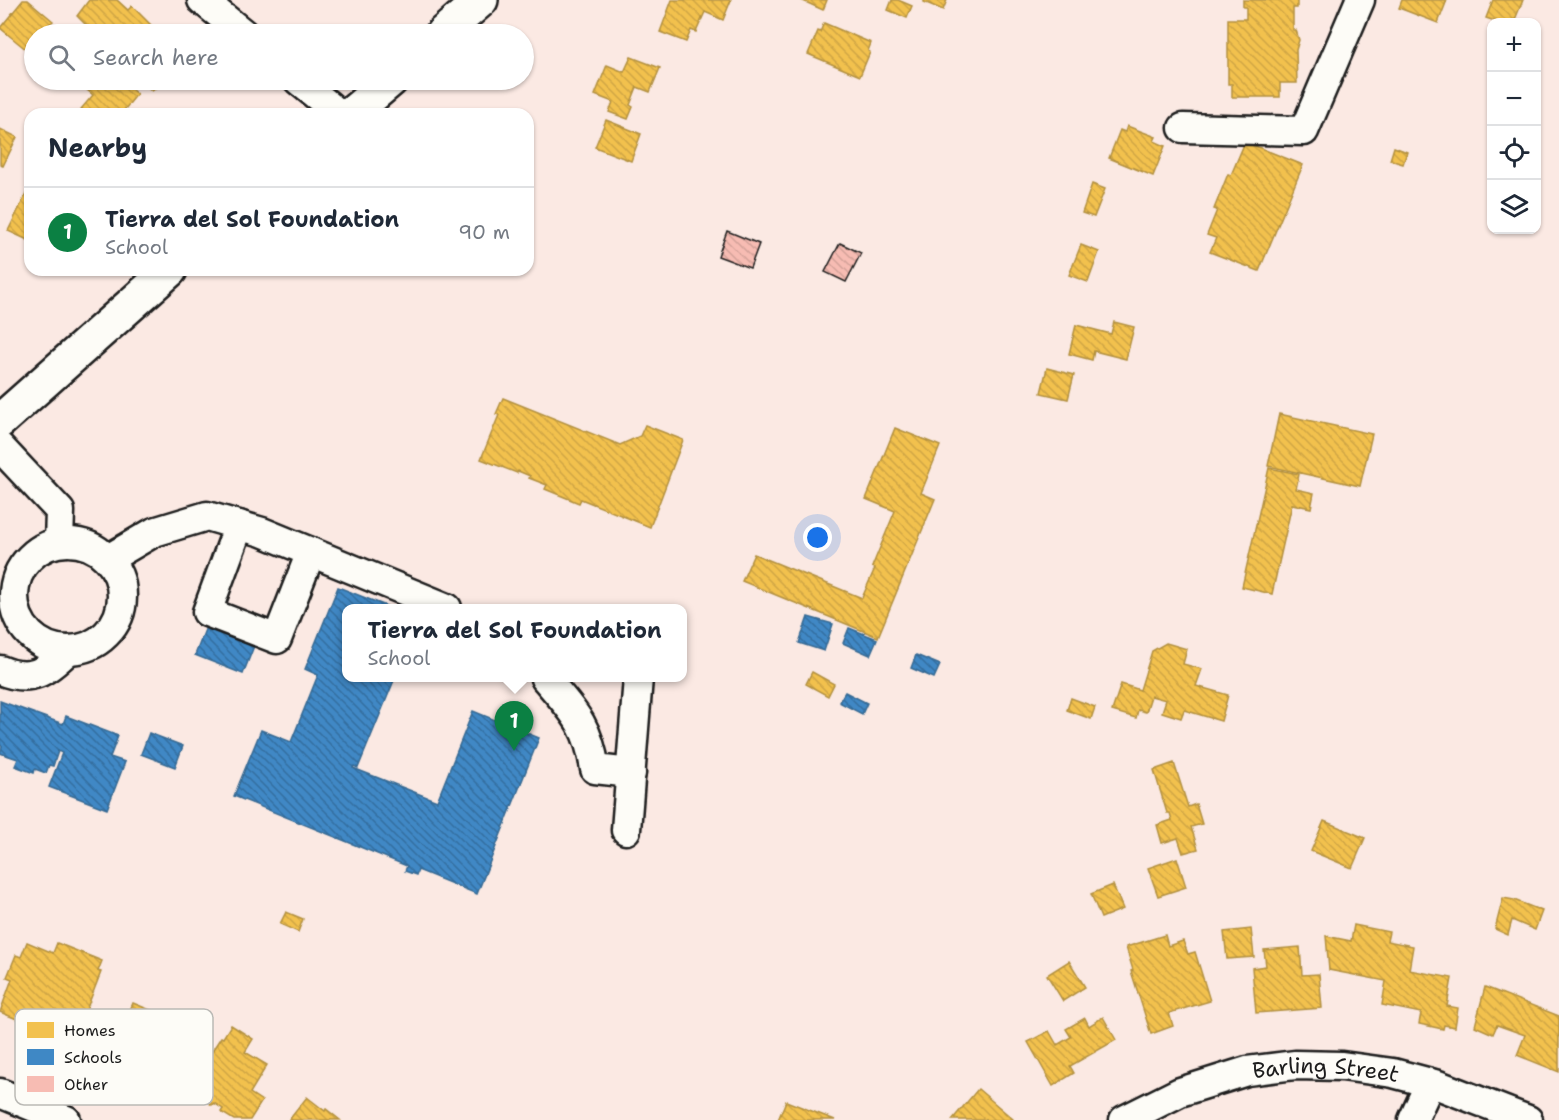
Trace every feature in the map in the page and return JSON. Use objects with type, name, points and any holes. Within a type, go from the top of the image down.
[{"type":"main road","points":[[453,24],[481,0]]},
{"type":"main road","points":[[358,108],[379,90]]},
{"type":"main road","points":[[0,421],[163,276]]},
{"type":"street","points":[[202,0],[232,24]]},
{"type":"street","points":[[1183,128],[1304,131],[1360,0]]},
{"type":"street","points":[[310,90],[332,108]]},
{"type":"street","points":[[0,447],[60,511],[59,542]]},
{"type":"street","points":[[108,559],[153,532],[207,516],[262,532],[435,604]]},
{"type":"street","points":[[239,525],[207,612],[277,639],[311,552]]},
{"type":"street","points":[[59,542],[77,542],[94,548],[108,559],[118,574],[122,591],[121,609],[114,626],[102,639],[86,647],[68,650],[51,647],[35,639],[23,625],[15,609],[14,591],[18,574],[28,559],[42,548],[59,542]]},
{"type":"street","points":[[0,670],[26,677],[52,666],[68,650]]},
{"type":"street","points":[[548,682],[581,720],[592,746],[595,769],[631,773]]},
{"type":"street","points":[[626,830],[638,682]]},
{"type":"street","name":"Barling Street","points":[[1124,1120],[1180,1092],[1247,1071],[1295,1065],[1342,1066],[1393,1073],[1430,1083],[1528,1120]]},
{"type":"street","points":[[1413,1120],[1430,1083]]},
{"type":"street","points":[[0,1093],[15,1099]]},
{"type":"street","points":[[29,1105],[66,1120]]},
{"type":"building: Homes","points":[[23,0],[28,0],[53,21],[50,24],[24,24],[24,48],[0,28]]},
{"type":"building: Homes","points":[[89,0],[117,0],[128,10],[132,6],[150,24],[85,24],[77,16]]},
{"type":"building: Homes","points":[[672,0],[731,0],[723,20],[705,12],[696,32],[691,30],[686,42],[660,32]]},
{"type":"building: Homes","points":[[801,0],[827,0],[823,10]]},
{"type":"building: Homes","points":[[892,0],[912,6],[907,18],[888,10]]},
{"type":"building: Homes","points":[[924,0],[947,0],[943,10]]},
{"type":"building: Homes","points":[[1243,0],[1297,0],[1297,8],[1293,8],[1293,30],[1296,30],[1299,40],[1296,50],[1297,83],[1280,83],[1280,97],[1232,97],[1232,84],[1228,84],[1228,19],[1246,19],[1246,7],[1243,7]]},
{"type":"building: Homes","points":[[1402,0],[1447,0],[1438,23],[1399,8]]},
{"type":"building: Homes","points":[[1493,0],[1523,0],[1516,18],[1486,18]]},
{"type":"building: Homes","points":[[824,23],[871,43],[868,51],[870,52],[860,76],[808,54]]},
{"type":"building: Homes","points":[[631,57],[660,68],[650,92],[637,87],[630,105],[633,107],[628,119],[609,112],[613,102],[595,95],[607,65],[624,72]]},
{"type":"building: Homes","points":[[87,90],[132,90],[137,94],[126,108],[82,108],[93,95]]},
{"type":"building: Homes","points":[[606,120],[641,134],[631,161],[595,147]]},
{"type":"building: Homes","points":[[1127,126],[1156,137],[1154,141],[1165,146],[1153,176],[1109,158],[1120,130],[1125,132]]},
{"type":"building: Homes","points":[[0,129],[17,137],[3,166],[0,165]]},
{"type":"building: Homes","points":[[1245,142],[1303,165],[1259,271],[1210,252],[1216,238],[1207,235],[1217,210],[1214,209],[1228,174],[1231,175]]},
{"type":"building: Homes","points":[[1394,147],[1407,152],[1403,164],[1390,160]]},
{"type":"building: Homes","points":[[1092,184],[1105,189],[1094,217],[1082,213]]},
{"type":"building: Homes","points":[[24,198],[24,238],[8,231]]},
{"type":"building: Homes","points":[[1081,245],[1099,252],[1088,282],[1069,275]]},
{"type":"building: Homes","points":[[1114,322],[1134,327],[1126,359],[1094,351],[1092,360],[1069,354],[1076,325],[1111,334]]},
{"type":"building: Homes","points":[[1047,368],[1074,375],[1068,399],[1041,393]]},
{"type":"building: Homes","points":[[503,398],[620,445],[640,436],[645,425],[683,440],[650,527],[581,499],[579,503],[545,489],[547,485],[529,478],[530,476],[481,459],[499,415],[496,414]]},
{"type":"building: Homes","points":[[1279,414],[1372,434],[1360,486],[1268,466]]},
{"type":"building: Homes","points":[[895,428],[940,446],[921,493],[935,499],[878,637],[742,581],[754,554],[862,598],[895,511],[866,499]]},
{"type":"building: Homes","points":[[1269,468],[1299,474],[1296,489],[1314,493],[1311,508],[1292,504],[1272,594],[1242,587]]},
{"type":"building: Homes","points":[[1166,643],[1187,649],[1183,664],[1202,669],[1196,686],[1228,695],[1221,721],[1184,710],[1181,718],[1162,712],[1166,700],[1151,696],[1146,712],[1138,710],[1136,718],[1112,711],[1121,684],[1140,690],[1152,651]]},
{"type":"building: Homes","points":[[812,672],[834,684],[828,696],[806,684]]},
{"type":"building: Homes","points":[[1071,698],[1095,707],[1091,719],[1067,710]]},
{"type":"building: Homes","points":[[1174,763],[1188,807],[1196,804],[1202,824],[1191,827],[1198,849],[1183,853],[1178,838],[1162,843],[1157,825],[1172,820],[1170,813],[1167,813],[1154,770]]},
{"type":"building: Homes","points":[[1324,821],[1365,838],[1352,868],[1311,851]]},
{"type":"building: Homes","points":[[1177,858],[1186,887],[1158,896],[1148,868]]},
{"type":"building: Homes","points":[[1113,885],[1123,909],[1101,918],[1091,894]]},
{"type":"building: Homes","points":[[1503,898],[1542,911],[1535,930],[1512,920],[1508,935],[1495,929]]},
{"type":"building: Homes","points":[[286,912],[303,919],[298,932],[280,924]]},
{"type":"building: Homes","points":[[1354,925],[1389,932],[1387,941],[1413,946],[1409,970],[1452,978],[1447,1006],[1458,1008],[1455,1027],[1444,1025],[1443,1029],[1419,1024],[1421,1013],[1382,1005],[1386,981],[1329,970],[1326,936],[1351,941]]},
{"type":"building: Homes","points":[[1251,929],[1254,957],[1227,959],[1224,932]]},
{"type":"building: Homes","points":[[1165,935],[1168,946],[1183,941],[1188,954],[1195,952],[1210,1001],[1169,1013],[1173,1026],[1151,1034],[1131,971],[1133,970],[1126,947]]},
{"type":"building: Homes","points":[[27,942],[53,953],[57,943],[102,961],[98,971],[101,972],[87,1009],[15,1009],[15,1018],[0,1012],[12,979],[7,977],[16,955],[21,957]]},
{"type":"building: Homes","points":[[1300,947],[1302,975],[1319,974],[1322,1008],[1256,1013],[1252,968],[1266,966],[1264,950]]},
{"type":"building: Homes","points":[[1069,961],[1085,987],[1063,1001],[1047,975]]},
{"type":"building: Homes","points":[[1485,987],[1559,1016],[1559,1072],[1517,1055],[1525,1035],[1497,1025],[1493,1034],[1475,1026]]},
{"type":"building: Homes","points":[[133,1003],[148,1009],[130,1009]]},
{"type":"building: Homes","points":[[1103,1017],[1116,1040],[1070,1066],[1074,1073],[1053,1086],[1028,1042],[1049,1031],[1057,1045],[1071,1037],[1066,1029],[1085,1018],[1089,1026]]},
{"type":"building: Homes","points":[[231,1025],[253,1039],[245,1052],[267,1065],[250,1093],[262,1101],[250,1120],[234,1120],[221,1112],[223,1109],[213,1104],[213,1049],[221,1037],[223,1038]]},
{"type":"building: Homes","points":[[978,1089],[1013,1119],[952,1120]]},
{"type":"building: Homes","points":[[307,1097],[325,1111],[326,1109],[340,1120],[289,1120]]},
{"type":"building: Homes","points":[[786,1101],[835,1120],[778,1120]]},
{"type":"building: Schools","points":[[338,587],[381,604],[342,604],[342,682],[393,682],[358,768],[354,766],[353,768],[437,801],[473,711],[539,738],[477,894],[418,870],[416,875],[405,871],[407,866],[234,796],[261,730],[291,742],[318,675],[305,669]]},
{"type":"building: Schools","points":[[808,617],[833,624],[824,651],[799,643]]},
{"type":"building: Schools","points":[[206,627],[254,646],[243,674],[195,655]]},
{"type":"building: Schools","points":[[849,628],[877,639],[870,655],[843,643]]},
{"type":"building: Schools","points":[[916,655],[940,665],[934,678],[911,668]]},
{"type":"building: Schools","points":[[845,692],[867,703],[862,714],[839,702]]},
{"type":"building: Schools","points":[[0,701],[63,724],[66,716],[118,736],[110,757],[125,762],[107,809],[49,787],[62,753],[58,751],[53,766],[49,765],[46,773],[35,769],[34,773],[15,766],[18,759],[0,753],[2,746],[0,745]]},
{"type":"building: Schools","points":[[149,733],[183,746],[175,767],[141,754]]},
{"type":"building: Other","points":[[727,231],[759,244],[750,268],[718,256]]},
{"type":"building: Other","points":[[840,243],[861,253],[846,282],[825,272]]},
{"type":"place","name":"Tierra del Sol Foundation","points":[[514,751]]}]
